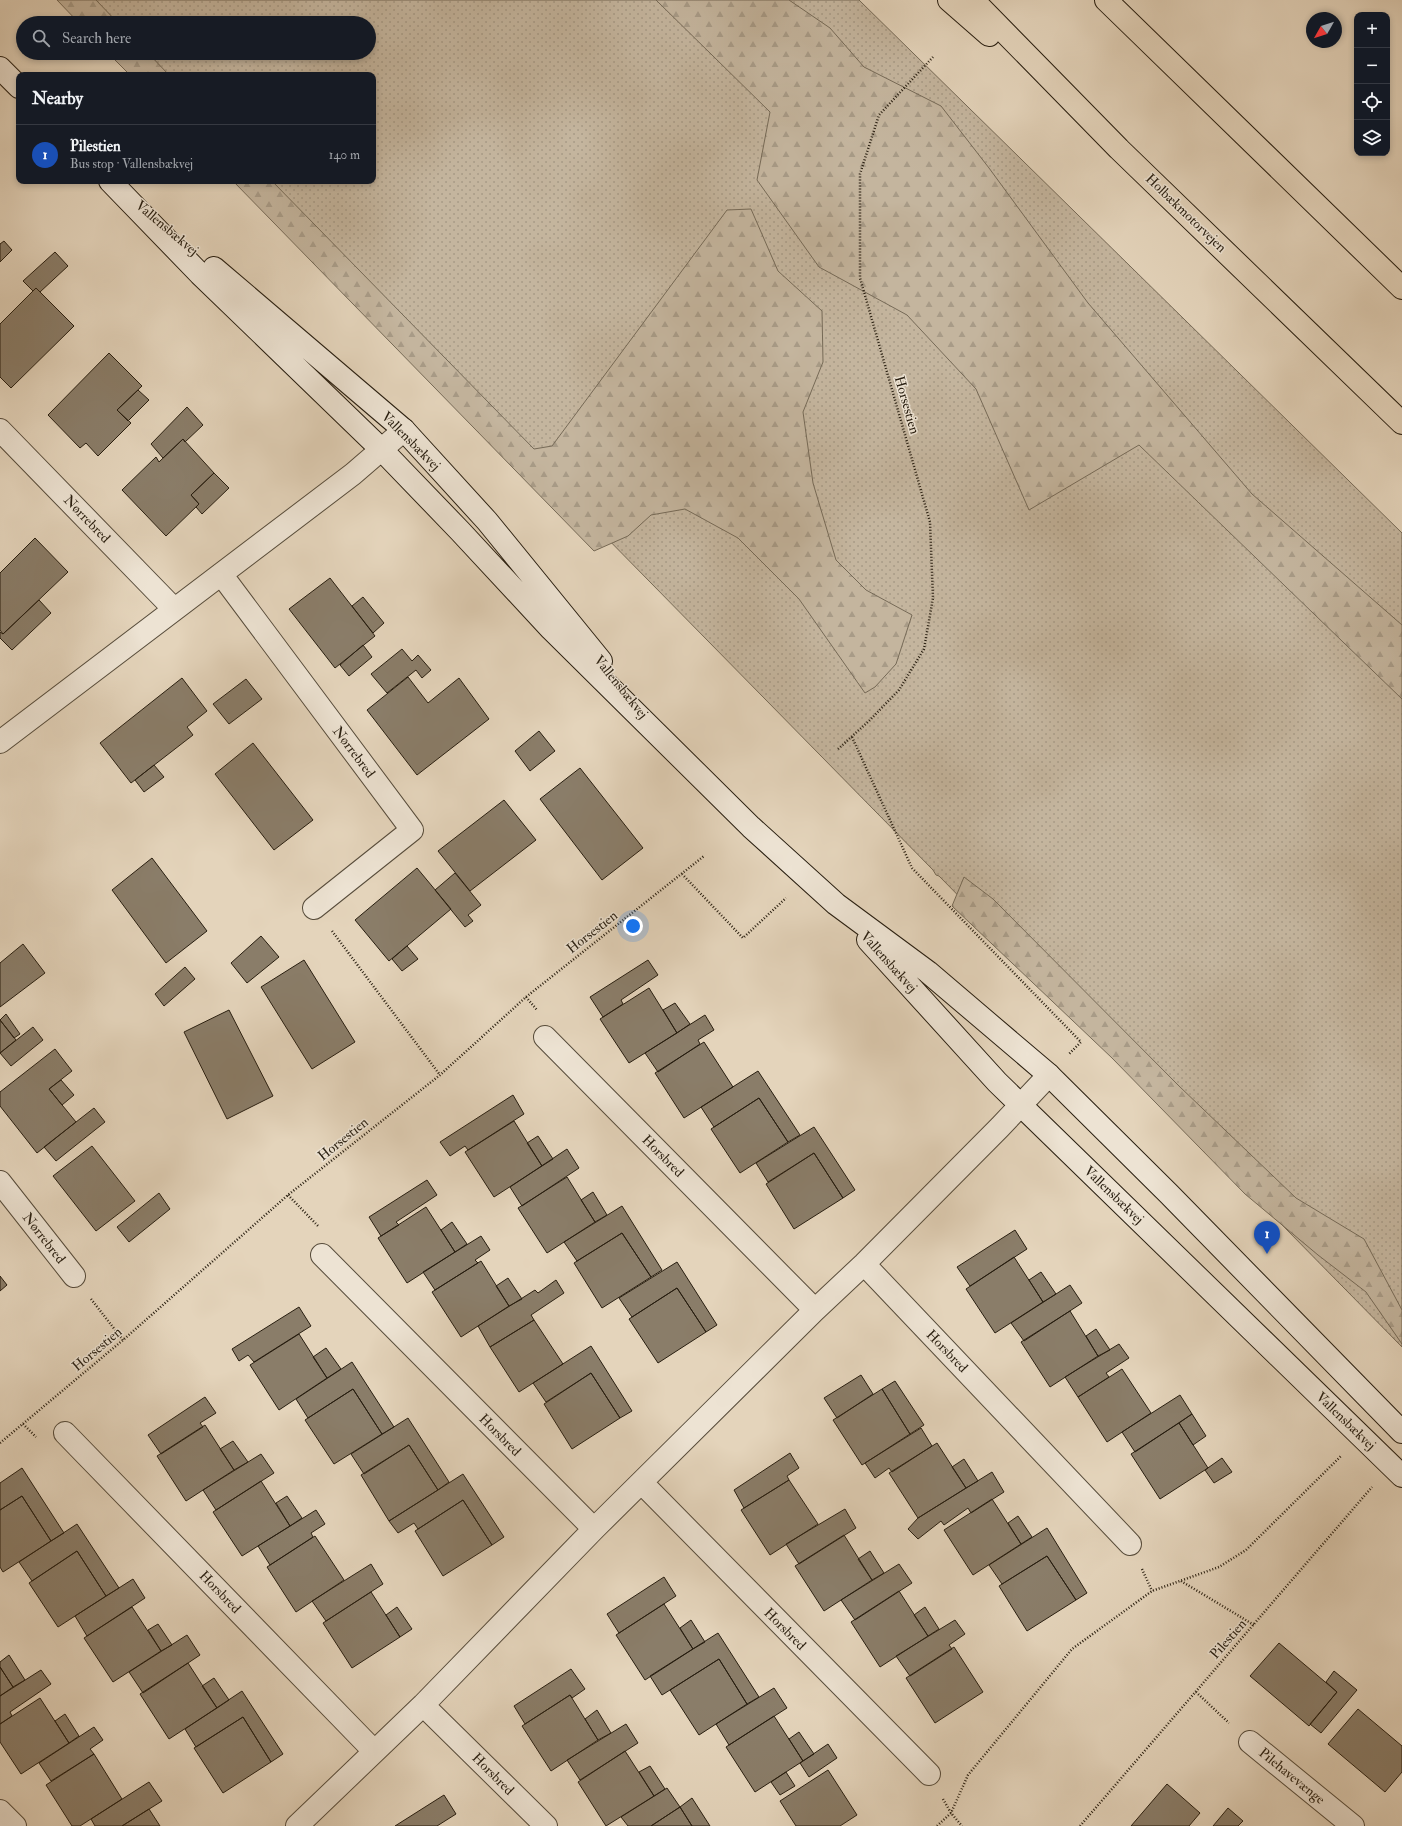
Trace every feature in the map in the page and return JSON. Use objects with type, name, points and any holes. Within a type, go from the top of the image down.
[{"type":"highway","points":[[949,0],[1119,149]]},
{"type":"highway","name":"Holbækmotorvejen","points":[[974,0],[1119,149],[1402,422]]},
{"type":"highway","points":[[1106,0],[1402,288]]},
{"type":"street","points":[[0,68],[16,84]]},
{"type":"street","name":"Vallensbækvej","points":[[114,184],[200,274],[381,449],[551,629],[751,827],[836,904],[997,1082],[1397,1471]]},
{"type":"street","name":"Vallensbækvej","points":[[115,184],[404,430],[487,521],[667,743]]},
{"type":"street","name":"Nørrebred","points":[[0,430],[174,610]]},
{"type":"street","points":[[0,742],[353,474],[404,430]]},
{"type":"street","name":"Nørrebred","points":[[221,574],[412,830],[314,908]]},
{"type":"street","name":"Vallensbækvej","points":[[836,904],[928,972],[1050,1075],[1402,1432]]},
{"type":"street","name":"Horsbred","points":[[545,1037],[815,1310]]},
{"type":"street","points":[[298,1826],[423,1704],[594,1529],[815,1310],[864,1264],[1050,1075]]},
{"type":"street","name":"Nørrebred","points":[[0,1182],[74,1276]]},
{"type":"street","name":"Horsbred","points":[[322,1255],[594,1529]]},
{"type":"street","name":"Horsbred","points":[[864,1264],[1130,1544]]},
{"type":"street","name":"Horsbred","points":[[65,1433],[374,1751]]},
{"type":"street","name":"Horsbred","points":[[642,1483],[929,1774]]},
{"type":"street","name":"Horsbred","points":[[423,1704],[546,1826]]},
{"type":"street","name":"Pilehavevænge","points":[[1250,1742],[1353,1826]]},
{"type":"street","points":[[0,1811],[15,1826]]},
{"type":"path","name":"Horsestien","points":[[838,749],[852,737],[898,690],[924,649],[932,598],[930,522],[860,278],[860,174],[879,115],[933,57]]},
{"type":"path","points":[[852,737],[912,868],[1081,1042],[1050,1075]]},
{"type":"path","name":"Horsestien","points":[[0,1444],[123,1340],[288,1196],[440,1075],[526,997],[704,856]]},
{"type":"path","points":[[682,874],[743,938],[779,905]]},
{"type":"path","points":[[314,908],[440,1075]]},
{"type":"path","points":[[288,1196],[324,1232],[322,1255]]},
{"type":"path","points":[[74,1276],[123,1340]]},
{"type":"path","points":[[937,1826],[951,1813],[968,1774],[1072,1649],[1152,1590],[1219,1567],[1246,1550],[1361,1435]]},
{"type":"path","name":"Pilestien","points":[[1080,1826],[1254,1625],[1397,1471]]},
{"type":"path","points":[[1180,1581],[1254,1625]]},
{"type":"path","points":[[1196,1692],[1250,1742]]},
{"type":"path","points":[[929,1774],[951,1813],[962,1826]]},
{"type":"green space","points":[[57,0],[96,0],[111,16],[72,16]]},
{"type":"green space","points":[[78,0],[859,0],[1402,533],[1402,1347],[939,876],[936,875],[933,870],[259,184],[376,184],[376,72],[149,72],[137,60],[376,60],[376,16],[94,16]]},
{"type":"green space","points":[[656,0],[789,0],[830,28],[864,67],[941,106],[989,168],[1088,303],[1252,494],[1402,625],[1402,699],[1139,445],[1029,510],[976,389],[907,315],[819,267],[757,180],[770,112]]},
{"type":"green space","points":[[115,60],[155,60],[166,72],[127,72]]},
{"type":"green space","points":[[236,184],[275,184],[534,449],[552,446],[727,210],[751,209],[778,271],[822,311],[823,362],[803,412],[813,483],[836,560],[866,590],[912,615],[896,664],[875,687],[865,693],[799,599],[738,538],[685,509],[651,515],[628,536],[594,551]]},
{"type":"green space","points":[[964,877],[993,899],[1179,1086],[1296,1198],[1364,1239],[1402,1310],[1402,1344],[1366,1292],[1318,1255],[1245,1194],[1112,1058],[952,906]]},
{"type":"building","points":[[4,241],[12,250],[0,262],[0,244]]},
{"type":"building","points":[[55,252],[68,266],[40,292],[36,288],[33,291],[23,281]]},
{"type":"building","points":[[36,288],[74,326],[11,388],[0,377],[0,324]]},
{"type":"building","points":[[109,353],[142,386],[117,410],[131,423],[98,456],[86,443],[80,448],[48,415]]},
{"type":"building","points":[[138,390],[149,400],[128,421],[117,410]]},
{"type":"building","points":[[187,407],[203,425],[185,442],[183,439],[163,458],[151,444]]},
{"type":"building","points":[[183,439],[214,473],[191,495],[199,504],[166,536],[122,490],[156,457],[159,462]]},
{"type":"building","points":[[214,473],[229,488],[202,514],[196,507],[199,504],[191,495]]},
{"type":"building","points":[[35,538],[68,572],[3,634],[0,630],[0,573]]},
{"type":"building","points":[[330,578],[375,636],[335,668],[289,609]]},
{"type":"building","points":[[363,597],[384,623],[373,633],[352,606]]},
{"type":"building","points":[[39,600],[51,613],[12,650],[0,638],[0,632],[3,634]]},
{"type":"building","points":[[363,645],[372,657],[349,676],[340,665]]},
{"type":"building","points":[[402,649],[412,661],[418,655],[431,670],[422,678],[416,670],[387,693],[371,674]]},
{"type":"building","points":[[408,677],[428,703],[459,678],[489,719],[417,775],[367,710]]},
{"type":"building","points":[[182,678],[207,711],[187,727],[193,735],[131,783],[100,743]]},
{"type":"building","points":[[246,679],[262,699],[229,724],[213,704]]},
{"type":"building","points":[[539,731],[555,751],[530,771],[515,751]]},
{"type":"building","points":[[253,743],[313,820],[274,850],[215,774]]},
{"type":"building","points":[[154,765],[164,777],[144,792],[135,780]]},
{"type":"building","points":[[580,768],[643,848],[602,880],[540,799]]},
{"type":"building","points":[[504,800],[536,840],[470,891],[438,851]]},
{"type":"building","points":[[152,858],[207,931],[166,963],[112,890]]},
{"type":"building","points":[[417,868],[451,909],[389,961],[355,920]]},
{"type":"building","points":[[455,873],[481,905],[468,915],[473,921],[465,927],[435,890]]},
{"type":"building","points":[[261,936],[279,957],[247,983],[231,963]]},
{"type":"building","points":[[23,944],[45,973],[0,1007],[0,963]]},
{"type":"building","points":[[407,946],[418,959],[402,971],[392,959]]},
{"type":"building","points":[[304,960],[355,1042],[312,1069],[261,987]]},
{"type":"building","points":[[648,960],[658,975],[621,1000],[623,1004],[603,1017],[590,997]]},
{"type":"building","points":[[185,967],[195,979],[164,1006],[155,994]]},
{"type":"building","points":[[649,988],[677,1033],[629,1063],[600,1019]]},
{"type":"building","points":[[675,1003],[690,1024],[677,1033],[663,1010]]},
{"type":"building","points":[[229,1010],[273,1096],[227,1119],[184,1032]]},
{"type":"building","points":[[6,1014],[20,1034],[14,1038],[0,1020]]},
{"type":"building","points":[[705,1015],[714,1030],[698,1040],[700,1044],[658,1072],[645,1053]]},
{"type":"building","points":[[0,1020],[16,1040],[0,1053]]},
{"type":"building","points":[[33,1027],[43,1040],[11,1066],[0,1053]]},
{"type":"building","points":[[704,1042],[733,1087],[684,1118],[655,1073]]},
{"type":"building","points":[[55,1049],[72,1071],[49,1089],[76,1122],[37,1153],[0,1106],[0,1092]]},
{"type":"building","points":[[758,1071],[800,1135],[788,1142],[759,1098],[714,1127],[701,1107]]},
{"type":"building","points":[[61,1080],[74,1095],[62,1105],[49,1089]]},
{"type":"building","points":[[513,1095],[524,1114],[468,1150],[465,1146],[450,1156],[440,1142]]},
{"type":"building","points":[[759,1098],[788,1142],[740,1173],[711,1129]]},
{"type":"building","points":[[94,1108],[105,1122],[56,1161],[44,1147]]},
{"type":"building","points":[[514,1121],[542,1166],[494,1197],[465,1152]]},
{"type":"building","points":[[814,1127],[855,1190],[843,1198],[814,1153],[768,1182],[756,1163]]},
{"type":"building","points":[[538,1136],[553,1159],[542,1166],[527,1143]]},
{"type":"building","points":[[92,1146],[135,1201],[96,1231],[53,1176]]},
{"type":"building","points":[[567,1149],[579,1168],[522,1206],[510,1187]]},
{"type":"building","points":[[814,1153],[843,1198],[794,1229],[766,1184]]},
{"type":"building","points":[[567,1177],[595,1222],[547,1253],[518,1208]]},
{"type":"building","points":[[427,1180],[437,1195],[396,1222],[399,1225],[381,1236],[369,1217]]},
{"type":"building","points":[[593,1192],[607,1215],[595,1222],[581,1200]]},
{"type":"building","points":[[159,1193],[170,1209],[129,1242],[117,1227]]},
{"type":"building","points":[[622,1206],[662,1270],[651,1277],[622,1233],[577,1261],[564,1242]]},
{"type":"building","points":[[426,1207],[455,1252],[407,1283],[378,1238]]},
{"type":"building","points":[[452,1222],[467,1244],[455,1252],[441,1230]]},
{"type":"building","points":[[1015,1230],[1027,1249],[970,1286],[957,1267]]},
{"type":"building","points":[[622,1233],[651,1277],[602,1308],[574,1263]]},
{"type":"building","points":[[481,1236],[490,1250],[475,1260],[478,1263],[435,1290],[423,1272]]},
{"type":"building","points":[[1014,1257],[1043,1302],[995,1333],[966,1289]]},
{"type":"building","points":[[481,1261],[509,1306],[461,1337],[432,1292]]},
{"type":"building","points":[[677,1262],[717,1325],[706,1332],[677,1288],[632,1317],[619,1298]]},
{"type":"building","points":[[1041,1272],[1056,1294],[1043,1302],[1029,1280]]},
{"type":"building","points":[[0,1276],[7,1285],[0,1291]]},
{"type":"building","points":[[508,1278],[522,1299],[509,1306],[496,1286]]},
{"type":"building","points":[[556,1280],[564,1293],[531,1315],[534,1320],[490,1347],[478,1326],[535,1290],[538,1293]]},
{"type":"building","points":[[1070,1285],[1082,1303],[1024,1341],[1011,1323]]},
{"type":"building","points":[[677,1288],[706,1332],[658,1363],[629,1319]]},
{"type":"building","points":[[299,1307],[311,1326],[254,1362],[248,1355],[239,1361],[232,1349]]},
{"type":"building","points":[[1070,1311],[1098,1356],[1050,1387],[1021,1342]]},
{"type":"building","points":[[534,1320],[563,1364],[519,1392],[490,1347]]},
{"type":"building","points":[[1096,1329],[1110,1350],[1098,1356],[1086,1336]]},
{"type":"building","points":[[299,1334],[327,1378],[279,1410],[250,1365]]},
{"type":"building","points":[[1119,1344],[1129,1358],[1106,1373],[1109,1377],[1078,1397],[1065,1377]]},
{"type":"building","points":[[591,1346],[632,1411],[620,1418],[591,1373],[546,1402],[533,1383]]},
{"type":"building","points":[[326,1348],[341,1369],[327,1378],[313,1357]]},
{"type":"building","points":[[352,1362],[394,1427],[382,1434],[353,1389],[308,1418],[296,1399]]},
{"type":"building","points":[[1122,1369],[1151,1413],[1107,1442],[1078,1397]]},
{"type":"building","points":[[591,1373],[620,1418],[572,1449],[544,1404]]},
{"type":"building","points":[[861,1375],[873,1394],[837,1418],[824,1398]]},
{"type":"building","points":[[895,1381],[924,1425],[910,1434],[882,1389]]},
{"type":"building","points":[[353,1389],[382,1434],[334,1464],[305,1420]]},
{"type":"building","points":[[882,1389],[910,1434],[862,1465],[833,1420]]},
{"type":"building","points":[[1180,1395],[1192,1414],[1135,1452],[1122,1432]]},
{"type":"building","points":[[205,1397],[216,1413],[200,1423],[203,1427],[161,1454],[148,1435]]},
{"type":"building","points":[[1192,1414],[1206,1436],[1193,1445],[1179,1423]]},
{"type":"building","points":[[408,1418],[449,1482],[438,1490],[409,1445],[364,1474],[351,1454]]},
{"type":"building","points":[[1179,1423],[1208,1468],[1160,1499],[1131,1454]]},
{"type":"building","points":[[205,1425],[234,1470],[186,1501],[157,1456]]},
{"type":"building","points":[[921,1428],[932,1446],[892,1472],[889,1468],[875,1478],[865,1463]]},
{"type":"building","points":[[233,1441],[248,1462],[234,1470],[220,1449]]},
{"type":"building","points":[[937,1443],[966,1488],[918,1518],[889,1473]]},
{"type":"building","points":[[409,1445],[438,1490],[389,1521],[361,1475]]},
{"type":"building","points":[[790,1453],[799,1468],[787,1476],[789,1480],[744,1508],[734,1490]]},
{"type":"building","points":[[261,1454],[274,1473],[216,1510],[203,1490]]},
{"type":"building","points":[[1222,1458],[1232,1472],[1214,1483],[1205,1470]]},
{"type":"building","points":[[964,1459],[978,1481],[966,1488],[952,1467]]},
{"type":"building","points":[[22,1468],[64,1533],[51,1541],[22,1496],[0,1510],[0,1483]]},
{"type":"building","points":[[992,1472],[1004,1492],[971,1513],[968,1508],[944,1525],[941,1521],[918,1539],[908,1529],[918,1518]]},
{"type":"building","points":[[463,1474],[504,1537],[492,1545],[463,1500],[418,1529],[414,1523],[398,1533],[389,1521]]},
{"type":"building","points":[[789,1480],[818,1524],[770,1555],[741,1510]]},
{"type":"building","points":[[261,1481],[290,1526],[242,1556],[213,1512]]},
{"type":"building","points":[[22,1496],[51,1541],[3,1572],[0,1567],[0,1510]]},
{"type":"building","points":[[287,1496],[302,1518],[290,1526],[276,1503]]},
{"type":"building","points":[[992,1499],[1021,1544],[973,1575],[944,1530]]},
{"type":"building","points":[[463,1500],[492,1545],[443,1576],[415,1531]]},
{"type":"building","points":[[845,1509],[856,1528],[799,1564],[786,1544]]},
{"type":"building","points":[[316,1510],[325,1524],[311,1533],[313,1537],[270,1565],[258,1546]]},
{"type":"building","points":[[1018,1516],[1032,1537],[1021,1544],[1008,1523]]},
{"type":"building","points":[[77,1524],[119,1588],[106,1596],[77,1551],[32,1581],[19,1562]]},
{"type":"building","points":[[1047,1528],[1087,1593],[1076,1600],[1047,1556],[1002,1584],[989,1565]]},
{"type":"building","points":[[844,1535],[872,1580],[824,1611],[795,1566]]},
{"type":"building","points":[[315,1536],[344,1580],[296,1612],[267,1567]]},
{"type":"building","points":[[77,1551],[106,1596],[58,1627],[29,1583]]},
{"type":"building","points":[[870,1551],[884,1573],[872,1580],[858,1559]]},
{"type":"building","points":[[1047,1556],[1076,1600],[1027,1631],[999,1586]]},
{"type":"building","points":[[371,1564],[383,1584],[326,1621],[312,1601]]},
{"type":"building","points":[[899,1564],[912,1583],[855,1620],[841,1600]]},
{"type":"building","points":[[664,1577],[676,1596],[619,1633],[607,1614]]},
{"type":"building","points":[[133,1579],[145,1598],[87,1636],[75,1616]]},
{"type":"building","points":[[899,1591],[928,1636],[880,1667],[851,1622]]},
{"type":"building","points":[[371,1592],[400,1637],[352,1668],[323,1623]]},
{"type":"building","points":[[664,1604],[693,1649],[645,1680],[616,1635]]},
{"type":"building","points":[[132,1607],[161,1651],[113,1682],[84,1638]]},
{"type":"building","points":[[397,1607],[412,1629],[400,1637],[386,1615]]},
{"type":"building","points":[[925,1607],[939,1629],[928,1636],[914,1615]]},
{"type":"building","points":[[691,1620],[705,1642],[693,1649],[680,1628]]},
{"type":"building","points":[[955,1620],[965,1634],[949,1645],[952,1649],[910,1676],[896,1656]]},
{"type":"building","points":[[158,1624],[172,1645],[161,1651],[148,1630]]},
{"type":"building","points":[[718,1633],[759,1697],[747,1704],[719,1659],[662,1695],[650,1676]]},
{"type":"building","points":[[187,1635],[200,1655],[143,1693],[129,1672]]},
{"type":"building","points":[[1279,1643],[1337,1692],[1309,1726],[1250,1676]]},
{"type":"building","points":[[954,1647],[983,1692],[935,1723],[906,1678]]},
{"type":"building","points":[[9,1655],[25,1680],[13,1687],[0,1667],[0,1662]]},
{"type":"building","points":[[719,1659],[747,1704],[699,1735],[670,1690]]},
{"type":"building","points":[[188,1663],[217,1708],[169,1739],[140,1694]]},
{"type":"building","points":[[0,1667],[13,1687],[0,1696]]},
{"type":"building","points":[[571,1669],[585,1689],[572,1698],[570,1695],[525,1724],[514,1706]]},
{"type":"building","points":[[41,1670],[51,1684],[10,1712],[12,1716],[0,1724],[0,1696]]},
{"type":"building","points":[[1334,1671],[1357,1690],[1321,1733],[1310,1724],[1337,1692],[1326,1682]]},
{"type":"building","points":[[214,1678],[229,1700],[217,1708],[202,1686]]},
{"type":"building","points":[[774,1688],[787,1708],[729,1745],[716,1724]]},
{"type":"building","points":[[242,1691],[283,1754],[271,1762],[243,1717],[196,1747],[185,1729]]},
{"type":"building","points":[[570,1695],[598,1740],[551,1771],[522,1726]]},
{"type":"building","points":[[40,1698],[69,1743],[21,1774],[0,1742],[0,1724]]},
{"type":"building","points":[[1358,1709],[1402,1746],[1402,1772],[1385,1792],[1328,1744]]},
{"type":"building","points":[[597,1710],[611,1733],[598,1740],[585,1719]]},
{"type":"building","points":[[65,1714],[79,1736],[69,1743],[55,1721]]},
{"type":"building","points":[[774,1716],[803,1761],[755,1792],[726,1747]]},
{"type":"building","points":[[243,1717],[271,1762],[223,1793],[194,1748]]},
{"type":"building","points":[[626,1724],[638,1743],[580,1780],[567,1760]]},
{"type":"building","points":[[94,1727],[103,1740],[90,1749],[94,1754],[51,1781],[39,1763]]},
{"type":"building","points":[[799,1732],[814,1754],[803,1761],[789,1739]]},
{"type":"building","points":[[828,1744],[837,1758],[809,1777],[800,1763]]},
{"type":"building","points":[[625,1751],[654,1796],[606,1826],[578,1782]]},
{"type":"building","points":[[94,1754],[122,1799],[80,1826],[72,1826],[46,1785]]},
{"type":"building","points":[[650,1766],[665,1789],[654,1796],[639,1772]]},
{"type":"building","points":[[828,1770],[857,1815],[840,1826],[796,1826],[780,1801]]},
{"type":"building","points":[[786,1772],[795,1786],[780,1795],[771,1782]]},
{"type":"building","points":[[149,1782],[162,1801],[122,1826],[95,1826],[91,1819]]},
{"type":"building","points":[[1167,1784],[1200,1813],[1189,1826],[1131,1826]]},
{"type":"building","points":[[667,1788],[680,1807],[651,1826],[628,1826],[621,1817]]},
{"type":"building","points":[[444,1795],[456,1814],[437,1826],[395,1826]]},
{"type":"building","points":[[692,1798],[710,1826],[692,1826],[680,1807]]},
{"type":"building","points":[[680,1807],[692,1826],[651,1826]]},
{"type":"building","points":[[1228,1808],[1243,1821],[1238,1826],[1213,1826]]},
{"type":"building","points":[[149,1809],[160,1826],[122,1826]]},
{"type":"place","name":"Pilestien","points":[[1267,1254]]}]
